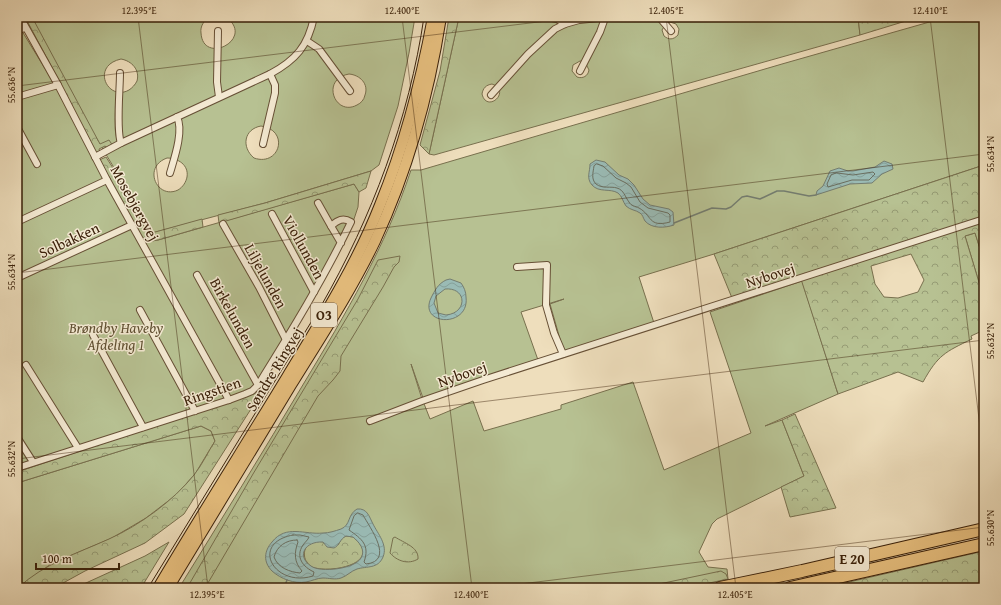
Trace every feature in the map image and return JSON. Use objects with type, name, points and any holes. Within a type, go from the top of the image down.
[{"type":"highway","name":"E 20","points":[[720,588],[802,571],[984,529]]},
{"type":"highway","name":"E 20","points":[[790,588],[984,544]]},
{"type":"main road","name":"Søndre Ringvej","points":[[158,588],[334,299],[365,240],[383,200],[403,146],[425,60],[433,17]]},
{"type":"main road","name":"Søndre Ringvej","points":[[168,588],[342,303],[374,242],[400,181],[420,116],[433,65],[441,17]]},
{"type":"street","name":"Mosebjergvej","points":[[20,17],[58,85],[106,180],[229,400]]},
{"type":"street","points":[[94,157],[270,74],[287,64],[297,55],[307,41],[314,17]]},
{"type":"street","points":[[548,17],[557,19],[565,24]]},
{"type":"street","points":[[659,17],[671,32]]},
{"type":"street","points":[[491,95],[546,36],[555,29],[579,20],[606,18],[580,71]]},
{"type":"street","points":[[17,30],[25,28]]},
{"type":"street","points":[[218,31],[217,82],[219,97]]},
{"type":"street","points":[[307,41],[320,49],[350,91]]},
{"type":"street","points":[[120,73],[119,137],[121,143]]},
{"type":"street","points":[[263,144],[275,93],[275,85],[270,74]]},
{"type":"street","points":[[17,97],[58,85]]},
{"type":"street","points":[[170,173],[180,130],[180,122],[177,118]]},
{"type":"street","points":[[17,127],[37,164]]},
{"type":"street","points":[[17,222],[106,180]]},
{"type":"street","points":[[318,204],[341,243]]},
{"type":"street","name":"Viollunden","points":[[272,214],[314,292]]},
{"type":"street","name":"Ringstien","points":[[17,468],[229,400],[252,391],[286,340],[341,243],[351,222],[341,219],[332,226]]},
{"type":"street","name":"Nybovej","points":[[370,422],[422,401],[563,354],[984,219]]},
{"type":"street","name":"Liljelunden","points":[[223,224],[259,287],[286,340]]},
{"type":"street","name":"Solbakken","points":[[17,278],[132,225]]},
{"type":"street","points":[[517,267],[547,265],[546,305],[554,333],[563,354]]},
{"type":"street","name":"Birkelunden","points":[[197,274],[258,384]]},
{"type":"street","points":[[140,310],[195,411]]},
{"type":"street","points":[[93,335],[143,428]]},
{"type":"street","points":[[26,365],[78,448]]},
{"type":"street","points":[[17,437],[33,462]]},
{"type":"green space","points":[[23,17],[209,17],[201,28],[201,33],[204,43],[210,48],[218,48],[226,46],[232,40],[235,33],[234,25],[226,17],[415,17],[398,106],[379,165],[371,171],[265,203],[152,233],[124,193],[119,176]],"holes":[[[121,59],[125,60],[132,64],[136,70],[138,77],[137,81],[129,90],[121,92],[115,91],[109,87],[104,75],[106,68],[112,63]],[[349,74],[357,76],[363,81],[366,91],[364,98],[360,103],[349,107],[342,106],[337,102],[333,89],[335,83],[340,77]],[[261,126],[270,129],[276,134],[278,147],[275,153],[270,157],[263,159],[254,158],[247,149],[246,139],[255,128]],[[167,158],[171,158],[182,163],[186,169],[187,177],[180,189],[170,192],[159,187],[155,181],[154,175],[155,168],[159,162]]]},
{"type":"green space","points":[[25,17],[32,17],[100,144],[109,140],[113,146],[109,149],[105,146],[99,149],[100,152],[95,153],[80,127],[57,77]]},
{"type":"green space","points":[[449,17],[459,17],[429,154],[420,145],[440,71]]},
{"type":"green space","points":[[459,17],[761,17],[768,20],[775,17],[858,17],[860,35],[434,155],[429,154]],"holes":[[[670,22],[676,24],[679,29],[678,35],[671,39],[664,36],[662,30],[665,25]],[[580,61],[585,62],[589,70],[588,74],[583,77],[577,77],[572,71],[573,65]],[[492,84],[498,87],[500,91],[499,96],[493,101],[488,102],[482,94],[486,86]]]},
{"type":"green space","points":[[858,17],[919,17],[860,35]]},
{"type":"green space","points":[[947,17],[984,17],[984,165],[714,254],[639,277],[654,323],[564,353],[550,304],[564,299],[521,312],[538,360],[423,398],[411,364],[430,419],[473,401],[484,431],[561,409],[561,405],[633,382],[664,470],[751,433],[710,312],[802,281],[838,394],[765,426],[782,420],[804,476],[717,519],[712,524],[699,552],[708,567],[727,569],[728,579],[686,588],[179,588],[273,435],[364,280],[390,226],[411,170],[421,170]]},
{"type":"green space","name":"Brøndby Haveby Afdeling 1","points":[[17,23],[52,80],[145,242],[158,240],[354,184],[359,192],[358,207],[353,222],[317,290],[256,393],[17,472]]},
{"type":"green space","points":[[106,157],[118,176],[119,188],[138,214],[148,234],[202,219],[203,227],[158,240],[145,242],[97,161]]},
{"type":"green space","points":[[984,165],[984,261],[975,233],[965,236],[984,299],[984,330],[971,336],[972,339],[955,347],[943,355],[933,366],[923,382],[898,372],[838,394],[800,276],[732,298],[714,254]],"holes":[[[911,254],[924,280],[918,292],[898,298],[884,297],[875,284],[871,266]]]},
{"type":"green space","points":[[371,171],[366,188],[359,192],[354,184],[219,223],[218,215],[265,203]]},
{"type":"green space","points":[[975,233],[984,261],[984,299],[965,236]]},
{"type":"green space","points":[[400,256],[399,262],[394,267],[341,356],[340,371],[318,396],[205,588],[187,588],[253,474],[358,299],[378,260]]},
{"type":"green space","points":[[256,393],[258,398],[184,514],[145,543],[85,571],[54,588],[18,588],[38,572],[121,533],[155,512],[186,485],[202,463],[215,441],[211,431],[201,426],[17,483],[17,472]]},
{"type":"green space","points":[[795,414],[836,508],[790,517],[781,487],[804,476],[782,420]]},
{"type":"green space","points":[[201,426],[211,431],[215,441],[195,474],[176,495],[146,518],[112,538],[51,564],[17,588],[17,483]]},
{"type":"green space","points":[[346,536],[353,537],[361,546],[363,553],[360,559],[353,564],[334,569],[324,569],[315,568],[307,563],[304,555],[306,547],[309,544],[320,541],[338,545],[342,538]]},
{"type":"green space","points":[[395,537],[414,548],[418,555],[418,559],[407,562],[399,560],[393,556],[390,553],[393,538]]},
{"type":"green space","points":[[169,542],[141,588],[75,588],[145,556]]},
{"type":"green space","points":[[984,551],[984,588],[823,588]]},
{"type":"green space","points":[[721,571],[726,574],[728,579],[686,588],[640,588]]},
{"type":"water","points":[[596,160],[605,162],[619,175],[628,179],[643,199],[650,205],[669,209],[673,212],[674,225],[667,227],[655,227],[648,224],[640,213],[626,206],[618,193],[601,190],[592,185],[589,180],[590,164]]},
{"type":"water","points":[[884,161],[892,164],[893,169],[882,174],[872,183],[850,184],[816,195],[817,191],[823,186],[830,171],[839,168],[853,171],[875,167]]},
{"type":"water","points":[[450,279],[461,283],[466,295],[465,307],[460,314],[445,320],[437,318],[432,314],[429,307],[434,292],[443,282]],"holes":[[[445,289],[452,289],[458,292],[461,296],[461,305],[458,310],[453,313],[446,315],[438,313],[434,303],[436,296]]]},
{"type":"water","points":[[360,509],[369,515],[382,540],[384,553],[378,564],[357,569],[339,579],[321,578],[308,582],[292,582],[284,579],[269,568],[266,560],[267,549],[277,537],[283,533],[290,532],[325,533],[339,530],[346,525],[354,511]],"holes":[[[346,536],[353,537],[363,552],[361,558],[352,565],[337,569],[315,568],[306,562],[304,558],[303,554],[307,547],[311,544],[323,542],[327,547],[334,548]]]},
{"type":"waterway","points":[[674,223],[712,208],[726,209],[731,207],[742,197],[747,196],[760,199],[777,191],[809,196],[816,195]]},
{"type":"waterway","points":[[284,588],[287,580]]},
{"type":"tram line","points":[[148,588],[321,306],[356,238],[372,202],[398,130],[409,93],[424,17]]}]
